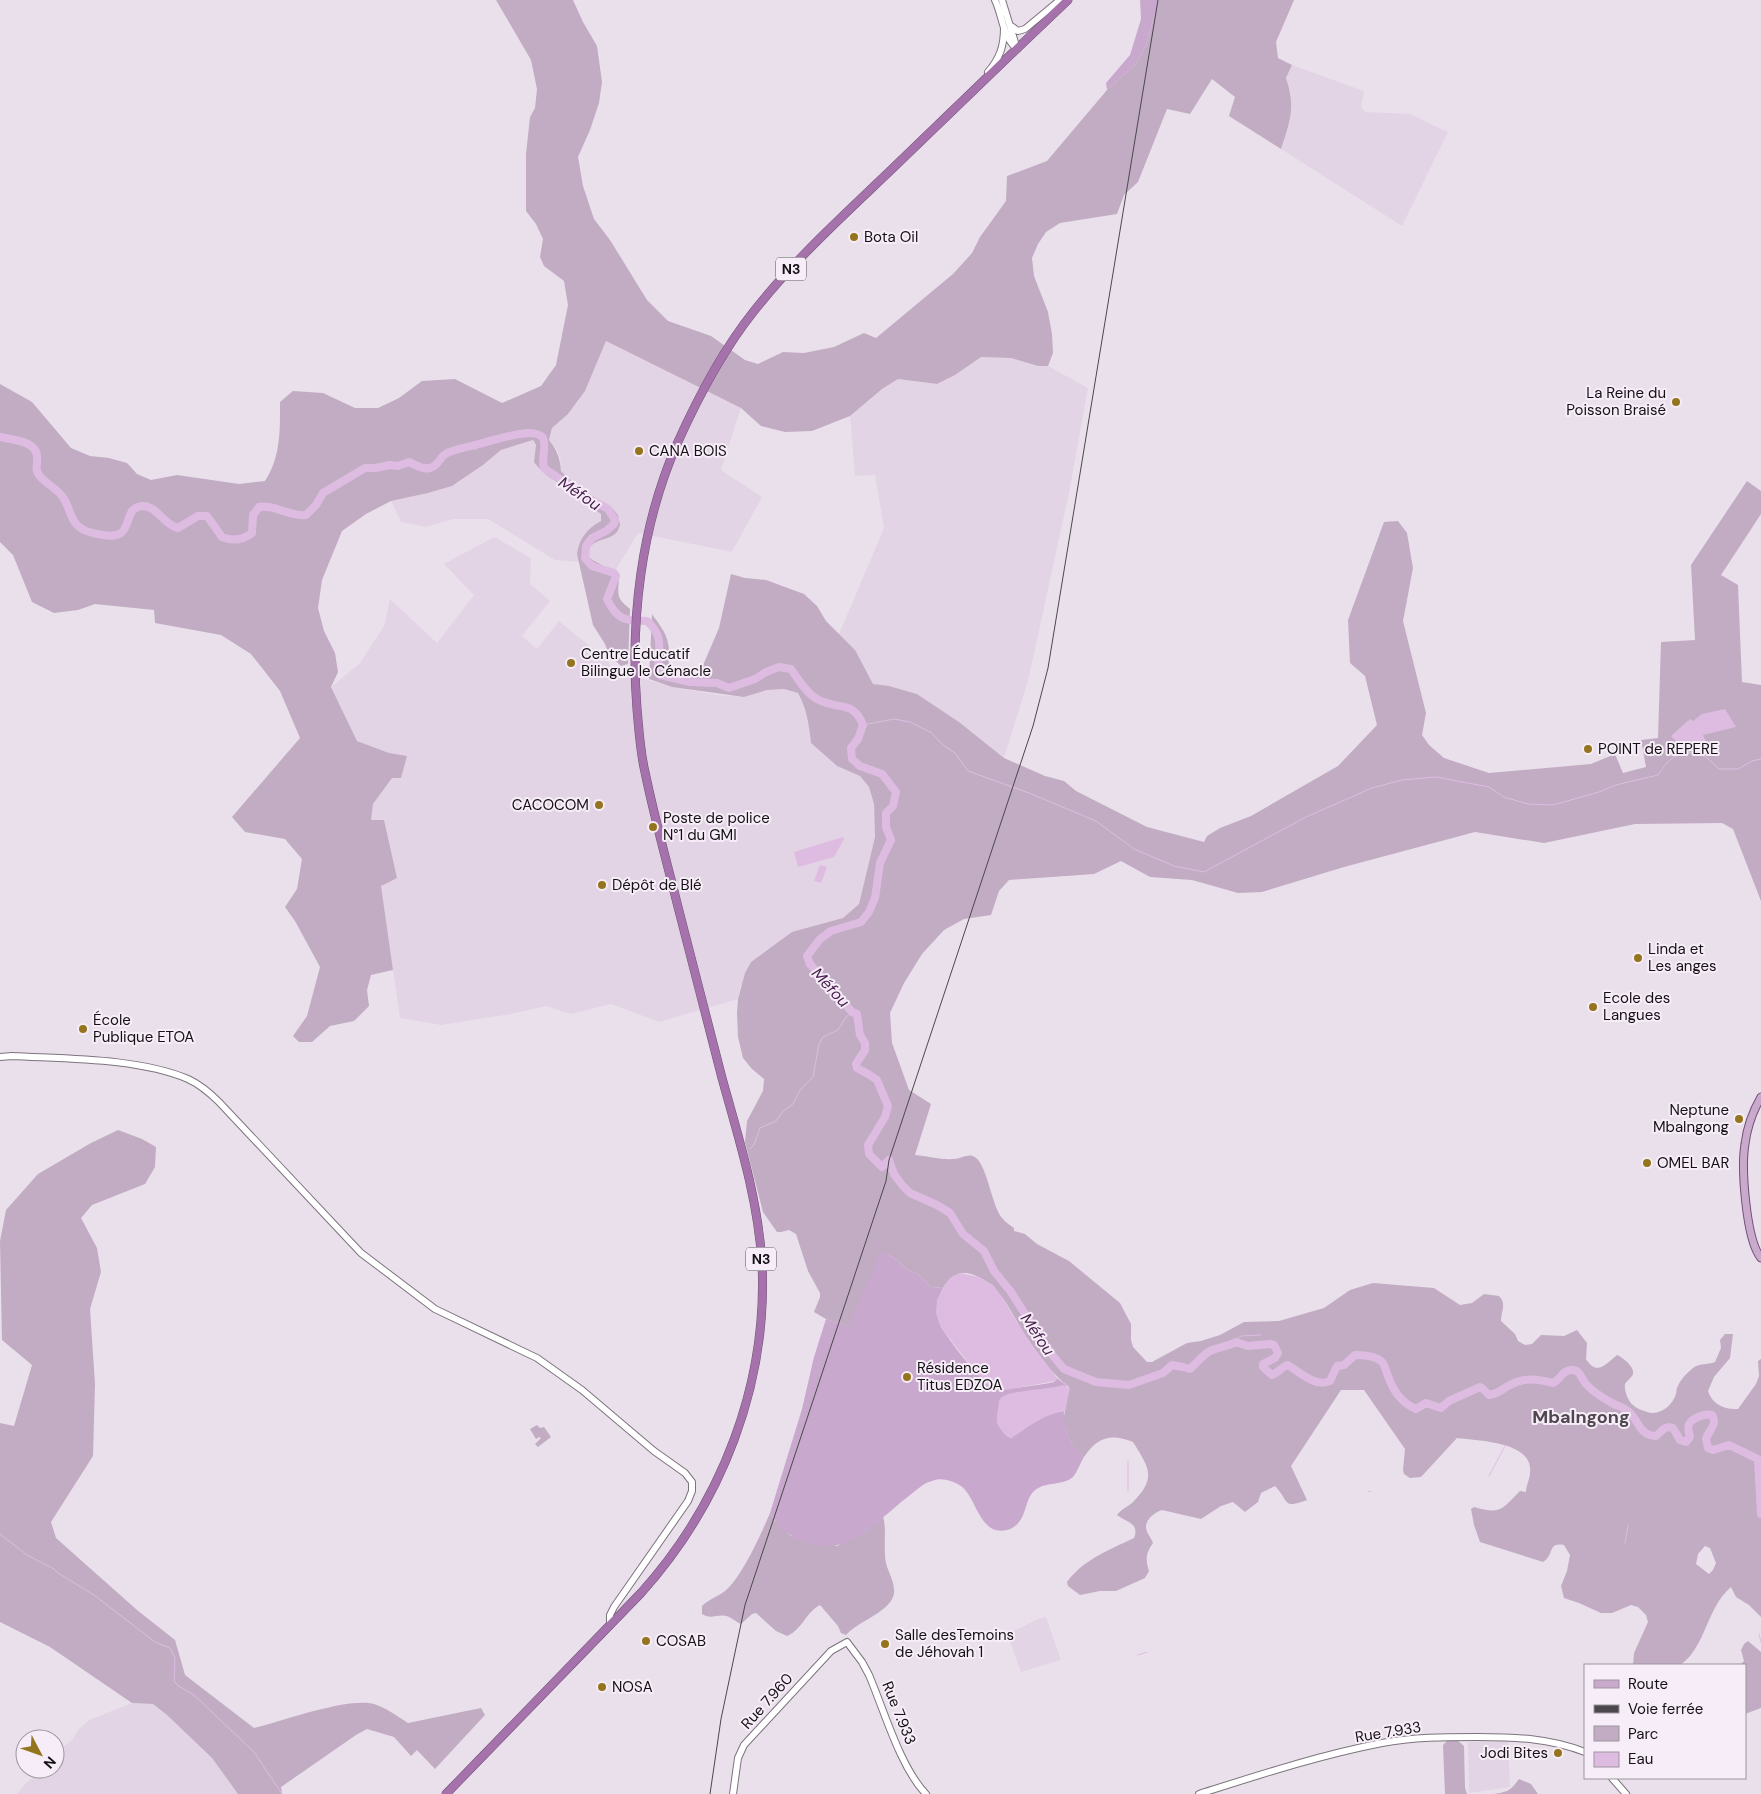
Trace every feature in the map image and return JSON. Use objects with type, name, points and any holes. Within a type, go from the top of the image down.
[{"type":"highway","name":"N3","points":[[446,1794],[640,1593],[668,1561],[695,1522],[718,1478],[741,1418],[753,1377],[761,1328],[762,1268],[753,1194],[667,864],[645,772],[640,740],[635,682],[638,593],[645,554],[661,491],[678,443],[704,389],[720,360],[752,313],[801,258],[1068,0]]},
{"type":"main road","points":[[1761,1097],[1748,1129],[1744,1163],[1749,1227],[1753,1243],[1761,1258]]},
{"type":"street","points":[[996,0],[1017,49]]},
{"type":"street","points":[[968,96],[1000,56],[1007,27],[1002,0]]},
{"type":"street","points":[[1007,27],[1015,30],[1025,30],[1060,0]]},
{"type":"street","points":[[0,1057],[29,1057],[147,1066],[188,1079],[203,1088],[219,1102],[361,1253],[435,1308],[537,1358],[582,1390],[654,1451],[686,1473],[692,1482],[692,1491],[688,1501],[614,1607],[610,1615],[610,1624]]},
{"type":"street","name":"Rue 7.960","points":[[733,1794],[738,1758],[744,1745],[831,1651],[847,1642]]},
{"type":"street","name":"Rue 7.933","points":[[847,1642],[869,1675],[904,1757],[917,1783],[926,1794]]},
{"type":"street","name":"Rue 7.933","points":[[1199,1794],[1333,1755],[1401,1740],[1514,1737],[1556,1742],[1584,1752]]},
{"type":"street","points":[[1613,1779],[1626,1794]]},
{"type":"shaded area","points":[[1140,0],[1159,0],[1146,45],[1136,64],[1107,90],[1106,83],[1130,55],[1141,19]]},
{"type":"shaded area","points":[[1292,65],[1364,91],[1361,107],[1365,112],[1410,114],[1448,132],[1402,226],[1281,149],[1290,122],[1291,94],[1286,78]]},
{"type":"shaded area","points":[[606,341],[741,408],[721,470],[762,497],[732,552],[638,533],[615,571],[589,557],[589,547],[595,542],[610,536],[600,500],[574,484],[561,471],[557,450],[549,440],[552,428],[568,414],[585,391]]},
{"type":"shaded area","points":[[981,357],[1011,358],[1038,366],[1048,366],[1088,388],[1069,493],[1028,681],[1004,758],[959,722],[917,694],[889,686],[873,684],[839,634],[884,528],[875,475],[855,476],[850,416],[882,389],[898,379],[937,384],[955,375]]},
{"type":"shaded area","points":[[533,440],[553,481],[569,490],[585,504],[601,514],[601,521],[584,535],[578,547],[579,562],[555,560],[488,519],[453,519],[426,527],[401,522],[391,501],[452,486],[501,450]]},
{"type":"shaded area","points":[[494,537],[531,558],[530,584],[550,601],[522,636],[537,649],[559,621],[608,661],[611,667],[620,672],[672,687],[718,695],[744,697],[767,690],[784,689],[798,693],[809,721],[811,743],[837,766],[860,776],[869,787],[874,804],[875,837],[859,904],[843,918],[771,948],[751,962],[738,999],[659,1022],[611,1004],[571,1014],[546,1006],[511,1014],[441,1025],[400,1018],[371,820],[373,804],[392,778],[389,753],[357,741],[331,687],[360,663],[384,626],[390,599],[437,643],[474,595],[444,564]]},
{"type":"shaded area","points":[[880,1254],[887,1254],[898,1261],[906,1269],[918,1274],[931,1287],[943,1288],[938,1308],[941,1327],[963,1357],[981,1378],[994,1389],[1033,1386],[1054,1382],[1057,1378],[1067,1386],[1006,1395],[999,1408],[997,1417],[999,1426],[1011,1438],[1043,1418],[1064,1411],[1068,1436],[1075,1448],[1084,1457],[1073,1477],[1069,1480],[1043,1486],[1034,1491],[1028,1500],[1022,1518],[1014,1527],[999,1531],[986,1524],[964,1489],[960,1485],[943,1479],[934,1480],[923,1485],[867,1530],[835,1546],[808,1544],[795,1538],[783,1530],[770,1513],[802,1409],[814,1357],[826,1319],[849,1326]]},
{"type":"shaded area","points":[[1046,1617],[1061,1660],[1021,1672],[1007,1634]]},
{"type":"shaded area","points":[[132,1703],[153,1704],[212,1758],[238,1794],[17,1794],[31,1779],[65,1779],[65,1745],[89,1720]]},
{"type":"shaded area","points":[[1508,1741],[1510,1787],[1469,1793],[1468,1742]]},
{"type":"green space","points":[[496,0],[573,0],[597,46],[602,82],[599,103],[578,157],[583,186],[594,219],[610,240],[647,300],[668,321],[711,336],[745,360],[758,364],[783,352],[804,353],[834,347],[864,333],[876,338],[953,274],[972,253],[980,237],[1006,201],[1007,176],[1047,161],[1107,90],[1136,64],[1146,45],[1159,0],[1294,0],[1276,42],[1278,58],[1292,65],[1286,78],[1291,98],[1291,114],[1281,149],[1229,116],[1235,97],[1212,79],[1190,114],[1167,109],[1138,182],[1124,195],[1117,214],[1060,223],[1046,232],[1032,258],[1034,276],[1048,312],[1052,334],[1053,353],[1048,366],[1038,366],[1011,358],[981,357],[955,375],[937,384],[898,379],[882,389],[850,416],[812,431],[785,432],[761,426],[741,408],[606,341],[585,391],[568,414],[552,428],[549,440],[558,454],[561,471],[574,484],[613,509],[618,515],[620,525],[616,533],[594,543],[589,551],[589,557],[619,574],[619,598],[630,609],[628,664],[621,666],[609,654],[593,625],[577,554],[582,538],[588,530],[601,521],[601,514],[541,471],[534,462],[536,445],[533,440],[501,450],[452,486],[391,501],[366,514],[342,531],[322,580],[318,608],[324,631],[335,653],[338,672],[331,687],[357,741],[389,753],[407,756],[401,778],[392,778],[373,804],[371,820],[384,820],[397,878],[381,886],[393,970],[371,975],[367,990],[369,1006],[354,1021],[330,1026],[312,1042],[299,1042],[293,1036],[307,1016],[320,967],[295,921],[285,907],[297,889],[302,859],[285,839],[245,832],[232,817],[300,738],[280,691],[251,654],[221,635],[155,623],[154,610],[95,604],[78,610],[54,613],[32,602],[13,555],[0,542],[0,384],[32,402],[71,448],[90,456],[109,458],[127,463],[137,474],[151,480],[177,475],[239,484],[265,481],[277,453],[280,402],[293,391],[323,393],[355,408],[378,408],[399,398],[422,381],[455,379],[502,403],[541,386],[556,365],[568,305],[564,281],[544,266],[540,257],[543,239],[536,224],[526,211],[526,154],[530,117],[535,108],[537,89],[531,60]]},
{"type":"green space","points":[[1747,481],[1761,491],[1761,514],[1721,575],[1738,585],[1742,682],[1761,685],[1761,901],[1733,829],[1722,823],[1635,824],[1544,843],[1475,832],[1344,867],[1262,892],[1238,893],[1192,880],[1150,877],[1121,861],[1094,874],[1009,880],[999,891],[991,915],[964,919],[944,930],[922,954],[904,983],[890,1013],[892,1043],[909,1090],[931,1104],[915,1155],[949,1159],[973,1156],[978,1160],[982,1166],[998,1212],[1003,1219],[1014,1228],[1014,1231],[1025,1234],[1037,1244],[1069,1261],[1120,1303],[1131,1324],[1133,1347],[1147,1362],[1152,1362],[1187,1343],[1220,1335],[1244,1322],[1279,1321],[1324,1308],[1350,1290],[1373,1283],[1434,1288],[1460,1305],[1472,1303],[1484,1294],[1499,1296],[1503,1302],[1501,1321],[1515,1334],[1518,1341],[1525,1345],[1532,1344],[1541,1335],[1564,1336],[1577,1330],[1587,1343],[1586,1359],[1594,1367],[1598,1368],[1606,1365],[1617,1355],[1628,1363],[1633,1371],[1625,1384],[1628,1398],[1636,1408],[1656,1413],[1668,1406],[1676,1394],[1680,1381],[1693,1368],[1698,1365],[1715,1362],[1721,1348],[1720,1340],[1725,1334],[1733,1334],[1730,1358],[1714,1377],[1708,1391],[1712,1399],[1719,1405],[1738,1409],[1756,1384],[1759,1376],[1758,1361],[1761,1359],[1761,1617],[1749,1605],[1736,1597],[1731,1587],[1716,1606],[1689,1658],[1681,1664],[1633,1664],[1634,1653],[1648,1622],[1646,1615],[1638,1607],[1631,1605],[1612,1613],[1601,1613],[1564,1598],[1561,1586],[1567,1571],[1570,1555],[1564,1545],[1555,1545],[1547,1559],[1543,1562],[1480,1542],[1471,1509],[1474,1507],[1490,1510],[1500,1509],[1520,1491],[1526,1492],[1530,1473],[1529,1462],[1523,1454],[1503,1445],[1457,1438],[1421,1477],[1410,1478],[1404,1474],[1403,1470],[1405,1449],[1364,1390],[1341,1390],[1291,1466],[1307,1500],[1290,1504],[1275,1486],[1261,1493],[1258,1502],[1245,1512],[1233,1502],[1221,1506],[1201,1519],[1162,1510],[1159,1511],[1151,1516],[1146,1524],[1153,1543],[1147,1556],[1149,1571],[1145,1578],[1116,1591],[1100,1591],[1080,1595],[1068,1586],[1067,1582],[1074,1574],[1089,1561],[1134,1538],[1134,1526],[1117,1515],[1141,1493],[1148,1479],[1146,1466],[1133,1442],[1125,1439],[1111,1438],[1099,1441],[1084,1457],[1076,1451],[1063,1422],[1069,1387],[1046,1365],[1005,1302],[992,1286],[984,1280],[974,1275],[960,1273],[949,1280],[943,1288],[931,1287],[918,1274],[906,1269],[887,1254],[849,1326],[826,1319],[814,1312],[820,1293],[808,1271],[796,1234],[789,1230],[777,1232],[763,1212],[745,1142],[747,1121],[763,1091],[764,1079],[743,1058],[738,1037],[738,999],[745,973],[751,962],[792,932],[843,918],[859,904],[875,837],[874,804],[869,787],[860,776],[837,766],[811,743],[806,711],[798,693],[784,689],[767,690],[744,697],[672,687],[649,679],[652,614],[667,639],[669,667],[673,674],[698,677],[719,628],[731,574],[745,578],[766,580],[804,594],[817,606],[826,621],[855,650],[873,684],[889,686],[917,694],[959,722],[1004,758],[1045,776],[1064,781],[1076,791],[1147,827],[1204,842],[1207,836],[1220,828],[1251,816],[1338,766],[1377,725],[1365,676],[1350,663],[1348,620],[1384,522],[1398,521],[1407,533],[1413,568],[1403,621],[1426,713],[1422,735],[1429,745],[1444,758],[1489,773],[1591,764],[1615,754],[1623,773],[1646,767],[1641,740],[1658,738],[1661,642],[1695,640],[1691,565]],"holes":[[[1705,1546],[1710,1548],[1716,1563],[1709,1574],[1696,1564],[1698,1554]]]},
{"type":"green space","points":[[118,1130],[142,1139],[156,1147],[155,1167],[145,1184],[92,1205],[81,1218],[97,1248],[101,1272],[90,1309],[95,1384],[93,1456],[51,1522],[56,1538],[137,1610],[175,1640],[185,1675],[254,1728],[348,1704],[374,1704],[388,1710],[408,1723],[481,1708],[485,1715],[435,1769],[417,1750],[411,1756],[394,1737],[367,1729],[281,1787],[282,1794],[238,1794],[212,1758],[153,1704],[132,1703],[50,1647],[0,1622],[0,1423],[14,1426],[32,1365],[2,1340],[0,1241],[6,1210],[38,1174],[91,1143]]},
{"type":"green space","points":[[537,1425],[540,1428],[544,1427],[551,1437],[538,1447],[535,1444],[541,1438],[536,1439],[530,1429]]},
{"type":"green space","points":[[770,1513],[774,1520],[791,1536],[837,1546],[867,1530],[883,1517],[886,1563],[894,1589],[890,1603],[846,1635],[841,1633],[838,1626],[820,1605],[811,1612],[797,1630],[787,1636],[776,1631],[756,1613],[752,1614],[741,1624],[730,1617],[708,1617],[702,1614],[702,1606],[725,1591],[738,1576]]},
{"type":"green space","points":[[1748,1641],[1761,1652],[1761,1708],[1746,1714],[1746,1664],[1741,1664],[1744,1661],[1741,1650]]},
{"type":"green space","points":[[1457,1740],[1464,1746],[1465,1788],[1467,1794],[1445,1794],[1443,1745],[1447,1741]]},
{"type":"green space","points":[[1519,1779],[1531,1784],[1538,1794],[1493,1794],[1508,1790]]},
{"type":"water","points":[[1725,709],[1736,727],[1703,735],[1706,742],[1686,752],[1671,736],[1690,719],[1693,721],[1702,714]]},
{"type":"water","points":[[843,837],[844,839],[834,857],[798,867],[794,852]]},
{"type":"water","points":[[820,865],[827,867],[821,883],[814,881]]},
{"type":"water","points":[[960,1273],[979,1277],[993,1285],[1026,1337],[1057,1378],[1056,1381],[999,1391],[977,1374],[941,1328],[936,1313],[937,1300],[943,1288],[950,1278]]},
{"type":"water","points":[[1063,1385],[1070,1388],[1065,1411],[1043,1418],[1011,1438],[1005,1435],[997,1423],[1001,1398],[1012,1393]]},
{"type":"waterway","name":"Méfou","points":[[0,437],[25,443],[34,449],[37,454],[36,468],[38,473],[61,495],[73,520],[86,531],[111,536],[119,534],[124,530],[131,512],[143,506],[152,509],[178,528],[198,516],[207,516],[222,537],[234,539],[245,537],[252,533],[253,515],[259,507],[271,507],[294,514],[306,515],[316,505],[323,493],[365,468],[398,466],[409,462],[422,468],[430,468],[444,455],[458,449],[516,435],[537,434],[544,441],[544,468],[580,493],[608,509],[615,520],[614,524],[606,531],[592,538],[586,546],[585,558],[592,566],[614,573],[616,576],[607,599],[614,611],[627,620],[647,621],[656,632],[659,643],[658,673],[660,675],[690,682],[717,683],[729,688],[755,679],[779,667],[791,669],[802,686],[817,699],[850,709],[859,717],[863,725],[858,739],[851,748],[852,759],[860,766],[882,774],[896,792],[893,806],[886,813],[886,827],[891,840],[880,863],[875,898],[869,912],[861,922],[831,931],[820,939],[807,956],[810,964],[852,1012],[857,1014],[860,1035],[865,1043],[865,1050],[856,1064],[857,1068],[877,1080],[888,1106],[885,1117],[868,1145],[869,1154],[882,1167],[889,1160],[894,1174],[910,1193],[950,1213],[963,1234],[984,1251],[994,1271],[1011,1292],[1048,1350],[1064,1369],[1096,1382],[1129,1385],[1163,1373],[1172,1365],[1190,1369],[1212,1350],[1236,1342],[1248,1346],[1270,1344],[1274,1345],[1278,1353],[1275,1358],[1263,1364],[1263,1367],[1272,1375],[1288,1365],[1313,1381],[1325,1383],[1330,1381],[1337,1366],[1344,1365],[1355,1355],[1376,1358],[1383,1363],[1399,1396],[1416,1409],[1426,1403],[1441,1408],[1449,1401],[1480,1387],[1489,1395],[1515,1382],[1536,1380],[1553,1383],[1568,1370],[1574,1370],[1579,1373],[1589,1388],[1627,1410],[1643,1430],[1650,1435],[1656,1436],[1665,1428],[1670,1427],[1673,1428],[1680,1440],[1686,1442],[1690,1437],[1689,1424],[1699,1416],[1712,1415],[1714,1424],[1706,1439],[1708,1448],[1713,1450],[1729,1445],[1758,1459],[1761,1514]]},
{"type":"waterway","points":[[863,725],[894,719],[910,722],[932,733],[943,745],[955,753],[968,771],[1029,793],[1096,821],[1134,849],[1174,866],[1204,872],[1306,817],[1372,788],[1402,780],[1436,777],[1489,787],[1504,797],[1528,804],[1553,805],[1599,792],[1616,785],[1658,775],[1667,763],[1681,754],[1695,751],[1706,757],[1719,769],[1738,769],[1752,761],[1761,759]]},
{"type":"waterway","points":[[750,1149],[754,1145],[760,1128],[776,1121],[783,1111],[793,1104],[800,1090],[813,1077],[819,1044],[823,1037],[838,1030],[846,1017],[852,1012]]},
{"type":"waterway","points":[[1237,1339],[1241,1336],[1261,1335]]},
{"type":"waterway","points":[[1489,1476],[1505,1446]]},
{"type":"waterway","points":[[1128,1461],[1128,1491]]},
{"type":"waterway","points":[[1625,1543],[1628,1525]]},
{"type":"waterway","points":[[0,1534],[27,1555],[54,1569],[94,1595],[155,1642],[170,1648],[175,1658],[174,1681],[177,1685],[194,1695],[254,1752],[282,1794]]},
{"type":"waterway","points":[[1759,1634],[1761,1642]]},
{"type":"waterway","points":[[1138,1655],[1147,1652]]},
{"type":"railway","points":[[710,1794],[721,1719],[745,1605],[886,1181],[889,1160],[1033,726],[1048,668],[1158,0]]},
{"type":"place","name":"Bota Oil","points":[[854,237]]},
{"type":"place","name":"La Reine du Poisson Braisé","points":[[1676,402]]},
{"type":"place","name":"CANA BOIS","points":[[639,451]]},
{"type":"place","name":"Centre Éducatif Bilingue le Cénacle","points":[[571,663]]},
{"type":"place","name":"POINT de REPERE","points":[[1588,749]]},
{"type":"place","name":"CACOCOM","points":[[599,805]]},
{"type":"place","name":"Poste de police N°1 du GMI","points":[[653,827]]},
{"type":"place","name":"Dépôt de Blé","points":[[602,885]]},
{"type":"place","name":"Linda et Les anges","points":[[1638,958]]},
{"type":"place","name":"Ecole des Langues","points":[[1593,1007]]},
{"type":"place","name":"École Publique ETOA","points":[[83,1029]]},
{"type":"place","name":"Neptune Mbalngong","points":[[1739,1119]]},
{"type":"place","name":"OMEL BAR","points":[[1647,1163]]},
{"type":"place","name":"Résidence Titus EDZOA","points":[[907,1377]]},
{"type":"place","name":"COSAB","points":[[646,1641]]},
{"type":"place","name":"Salle desTemoins de Jéhovah 1","points":[[885,1644]]},
{"type":"place","name":"NOSA","points":[[602,1687]]},
{"type":"place","name":"Jodi Bites","points":[[1558,1753]]},
{"type":"district","name":"Mbalngong","points":[[1581,1417]]}]
